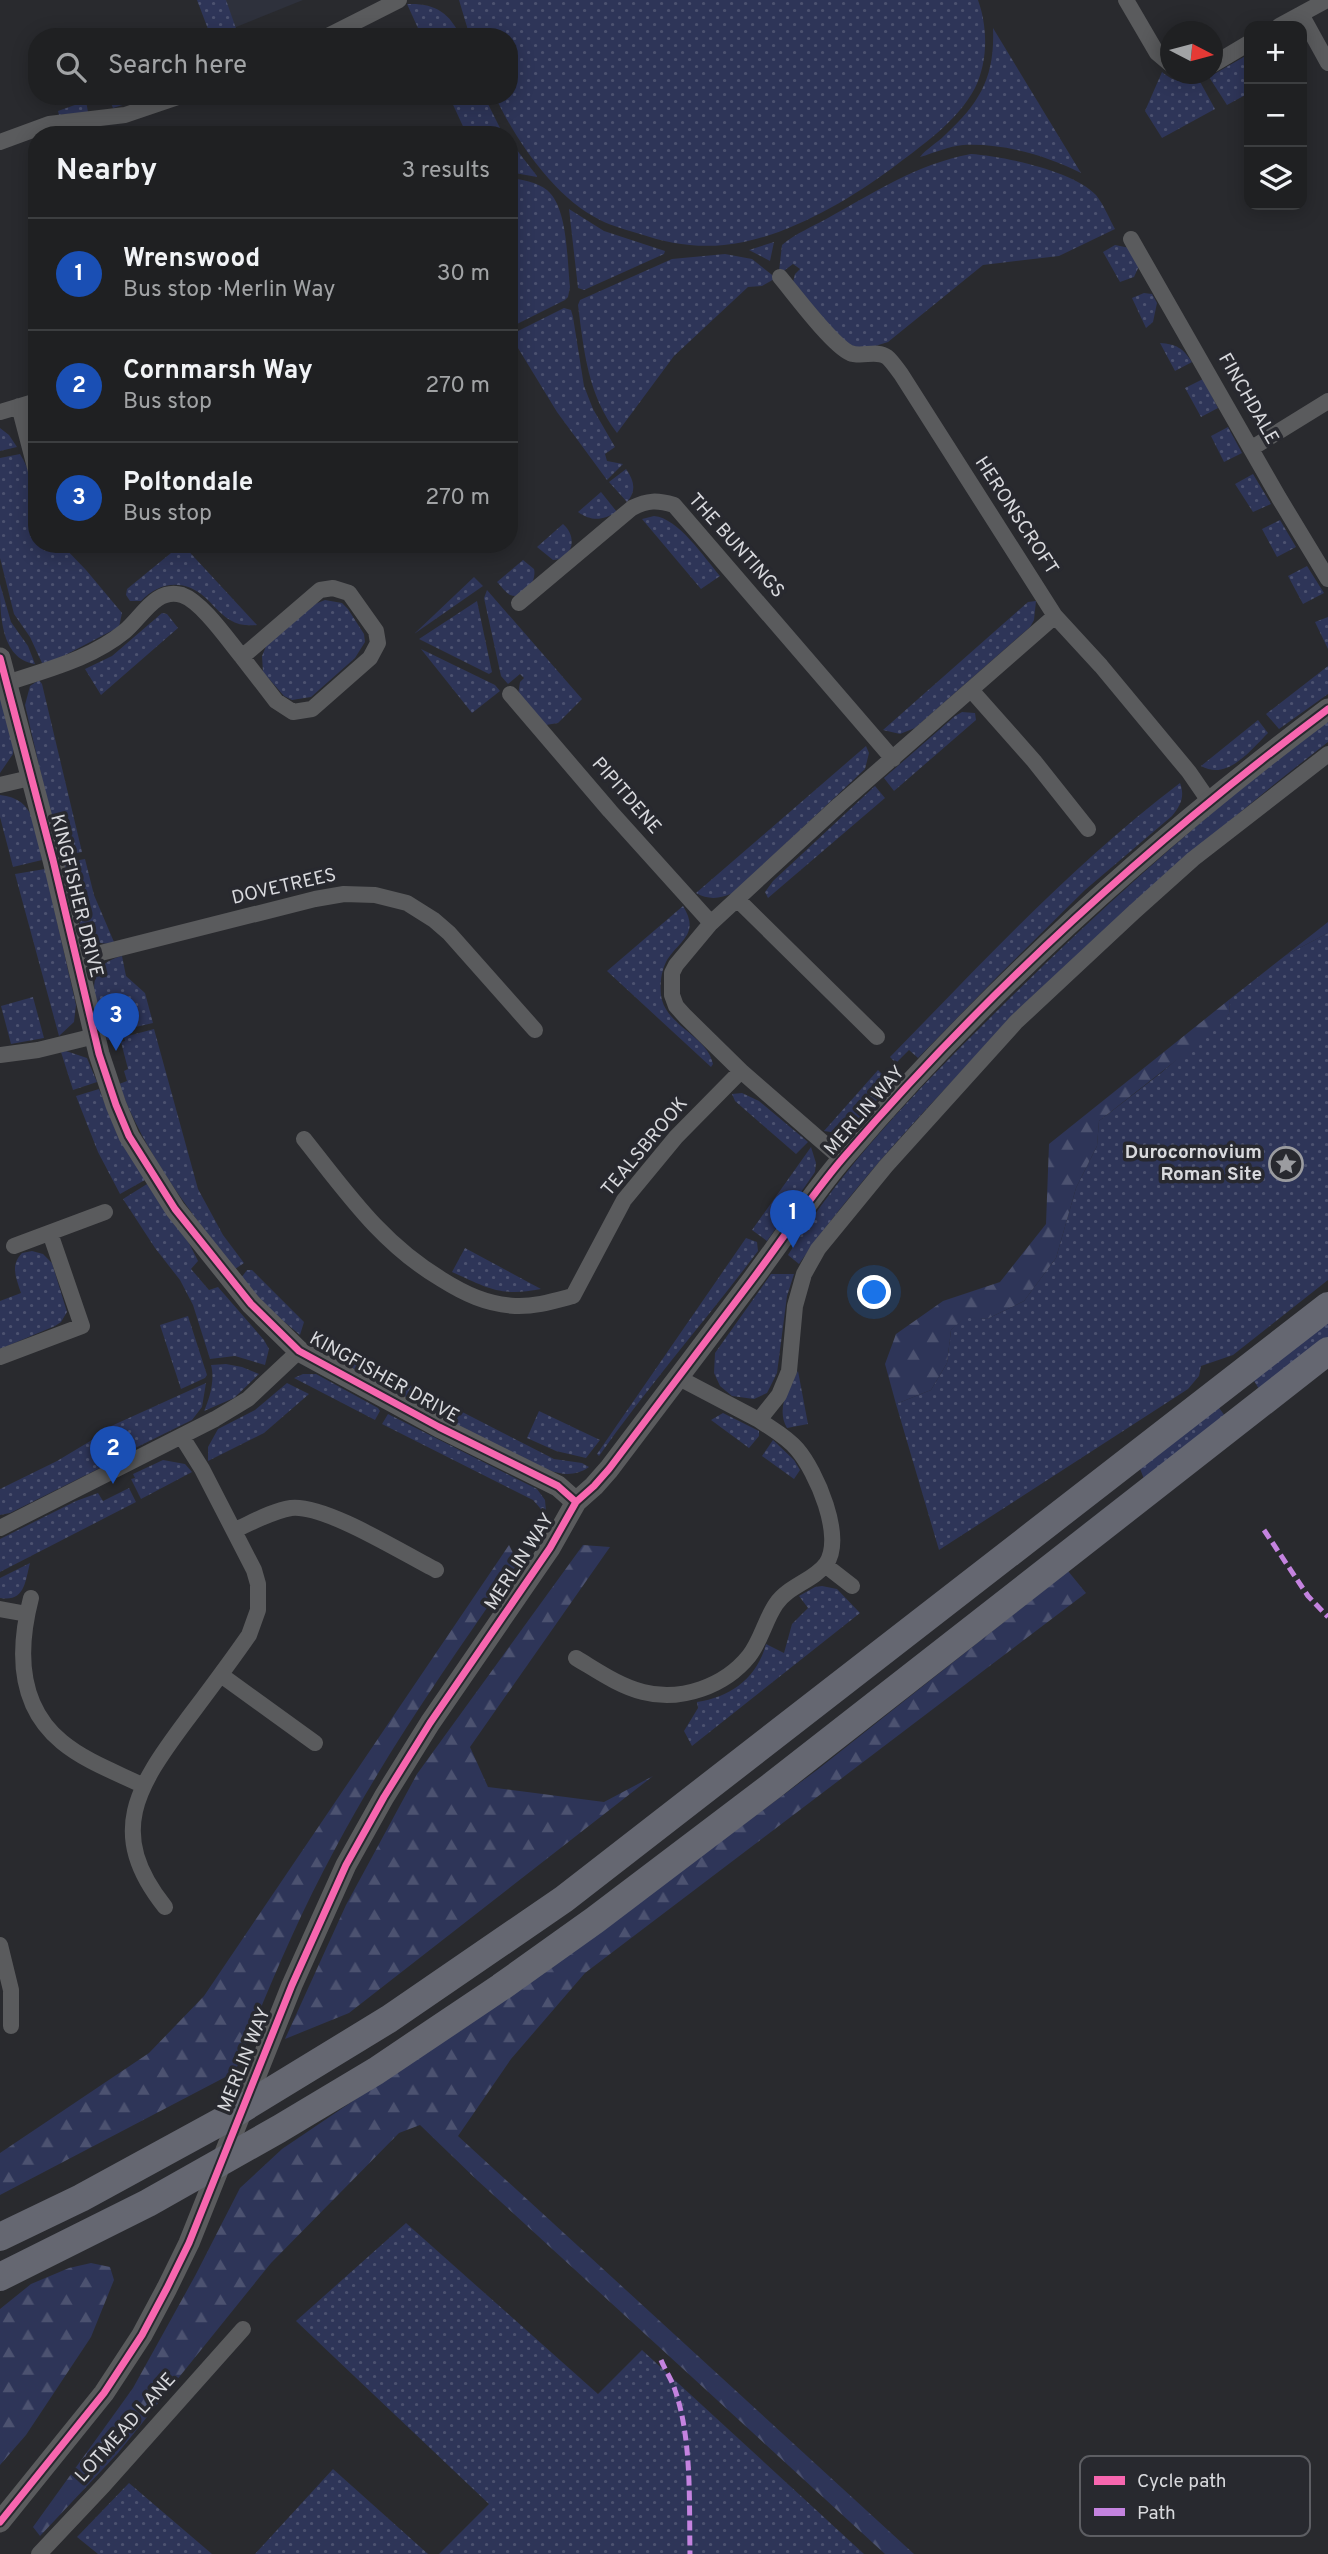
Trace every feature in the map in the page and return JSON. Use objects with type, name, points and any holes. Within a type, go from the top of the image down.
[{"type":"highway","points":[[0,2238],[222,2122],[389,2019],[564,1899],[1328,1306]]},
{"type":"highway","points":[[0,2277],[148,2203],[279,2129],[376,2071],[500,1987],[595,1920],[763,1793],[1328,1352]]},
{"type":"street","points":[[344,28],[399,0]]},
{"type":"street","points":[[1126,0],[1160,55]]},
{"type":"street","points":[[1288,21],[1327,0]]},
{"type":"street","points":[[1301,14],[1328,63]]},
{"type":"street","points":[[1223,59],[1244,46]]},
{"type":"street","points":[[44,126],[124,115],[154,105]]},
{"type":"street","points":[[0,142],[28,132]]},
{"type":"street","name":"FINCHDALE","points":[[1131,239],[1328,579]]},
{"type":"street","name":"HERONSCROFT","points":[[780,278],[850,353],[877,353],[887,357],[901,374],[1055,616],[1101,666],[1189,772],[1209,801]]},
{"type":"street","points":[[1252,448],[1328,401]]},
{"type":"street","points":[[0,412],[28,404]]},
{"type":"street","points":[[19,406],[28,440]]},
{"type":"street","name":"THE BUNTINGS","points":[[519,603],[632,508],[646,500],[674,505],[893,759]]},
{"type":"street","points":[[7,683],[86,656],[125,631],[152,603],[162,596],[173,594],[184,596],[196,604],[276,701],[293,712],[312,709],[370,657],[378,643],[376,631],[349,593],[333,589],[320,590],[242,657]]},
{"type":"street","points":[[842,1159],[741,1071],[685,1016],[676,1006],[672,973],[711,923],[773,864],[1055,616]]},
{"type":"street","name":"KINGFISHER DRIVE","points":[[0,657],[95,1036],[116,1105],[130,1136],[175,1209],[251,1304],[299,1351],[439,1427],[558,1486],[576,1502]]},
{"type":"street","points":[[972,691],[1034,761],[1088,829]]},
{"type":"street","name":"PIPITDENE","points":[[510,694],[711,923]]},
{"type":"street","name":"MERLIN WAY","points":[[0,2522],[104,2393],[142,2335],[189,2244],[292,1985],[346,1865],[430,1723],[550,1548],[576,1502],[601,1478],[679,1378],[842,1159],[908,1085],[1024,965],[1103,891],[1209,801],[1328,709]]},
{"type":"street","points":[[759,1420],[779,1395],[789,1371],[795,1306],[804,1274],[818,1249],[886,1166],[1016,1022],[1134,912],[1193,859],[1328,754]]},
{"type":"street","points":[[0,785],[30,778]]},
{"type":"street","name":"DOVETREES","points":[[76,959],[331,896],[375,895],[407,903],[434,920],[449,933],[535,1030]]},
{"type":"street","points":[[738,900],[877,1037]]},
{"type":"street","points":[[0,1055],[21,1053],[95,1036]]},
{"type":"street","name":"TEALSBROOK","points":[[304,1139],[371,1224],[414,1262],[479,1300],[517,1307],[534,1305],[573,1296],[630,1192],[676,1137],[741,1071]]},
{"type":"street","points":[[14,1246],[105,1212]]},
{"type":"street","points":[[0,1357],[82,1326],[50,1233]]},
{"type":"street","points":[[0,1528],[182,1437],[248,1399],[299,1351]]},
{"type":"street","points":[[576,1658],[622,1685],[645,1693],[682,1694],[707,1688],[738,1669],[751,1654],[778,1601],[825,1564],[830,1554],[831,1538],[822,1495],[815,1474],[795,1447],[759,1420],[679,1378]]},
{"type":"street","points":[[164,1907],[143,1877],[136,1858],[134,1818],[142,1785],[249,1635],[258,1610],[258,1584],[254,1570],[235,1530],[182,1437]]},
{"type":"street","points":[[235,1530],[277,1512],[293,1508],[307,1509],[342,1522],[436,1570]]},
{"type":"street","points":[[825,1564],[852,1586]]},
{"type":"street","points":[[0,1609],[29,1606],[23,1633],[22,1660],[31,1698],[38,1714],[50,1730],[90,1760],[142,1785]]},
{"type":"street","points":[[221,1675],[315,1743]]},
{"type":"street","points":[[0,1945],[10,1990],[11,2026]]},
{"type":"street","name":"LOTMEAD LANE","points":[[39,2554],[243,2329]]},
{"type":"shaded area","points":[[200,0],[303,0],[234,28],[211,28]]},
{"type":"green space","points":[[197,0],[226,0],[236,28],[208,28]]},
{"type":"green space","points":[[459,0],[978,0],[984,22],[985,44],[979,78],[958,112],[938,133],[891,169],[812,218],[768,236],[713,246],[660,240],[620,228],[584,210],[568,198],[538,167],[518,138],[518,126],[511,126],[499,105],[518,105],[518,28],[467,28]]},
{"type":"green space","points":[[407,4],[433,7],[446,15],[455,28],[418,28]]},
{"type":"green space","points":[[993,28],[1081,173],[1038,156],[993,146],[958,146],[920,157],[968,112],[983,88],[991,61]]},
{"type":"green space","points":[[1244,57],[1244,96],[1227,105],[1214,84],[1223,84],[1223,69]]},
{"type":"green space","points":[[1160,77],[1160,84],[1201,84],[1215,109],[1162,138],[1145,111]]},
{"type":"green space","points":[[75,105],[87,105],[88,112],[59,115],[58,111]]},
{"type":"green space","points":[[453,105],[488,105],[499,126],[463,126]]},
{"type":"green space","points":[[518,152],[537,176],[518,174]]},
{"type":"green space","points":[[971,154],[1037,166],[1086,186],[1096,195],[1115,229],[1059,256],[983,265],[888,342],[869,348],[845,346],[793,282],[800,269],[793,264],[781,273],[779,271],[782,245],[897,180],[932,165]]},
{"type":"green space","points":[[518,179],[547,190],[559,209],[565,235],[570,287],[565,300],[518,324]]},
{"type":"green space","points":[[569,209],[604,231],[665,251],[664,254],[584,290],[578,288]]},
{"type":"green space","points":[[774,242],[770,261],[749,250]]},
{"type":"green space","points":[[1115,245],[1130,248],[1140,264],[1134,277],[1120,282],[1103,252]]},
{"type":"green space","points":[[725,254],[752,259],[776,278],[762,286],[748,287],[674,356],[617,433],[607,419],[593,388],[583,339],[578,305],[580,300],[672,259]]},
{"type":"green space","points":[[1144,293],[1152,294],[1157,303],[1153,322],[1146,328],[1132,298]]},
{"type":"green space","points":[[564,308],[571,310],[584,386],[593,409],[615,447],[605,454],[607,461],[623,464],[607,480],[557,412],[518,348],[518,331]]},
{"type":"green space","points":[[1160,343],[1179,348],[1192,362],[1175,371]]},
{"type":"green space","points":[[1203,379],[1218,408],[1201,417],[1185,388]]},
{"type":"green space","points":[[1228,427],[1242,453],[1224,462],[1211,436]]},
{"type":"green space","points":[[0,428],[9,435],[17,447],[0,451]]},
{"type":"green space","points":[[20,454],[28,470],[28,553],[70,553],[122,613],[119,627],[50,663],[42,663],[30,637],[14,614],[0,558],[0,458]]},
{"type":"green space","points":[[626,469],[633,485],[627,502],[609,482]]},
{"type":"green space","points":[[1253,474],[1271,504],[1253,512],[1235,484]]},
{"type":"green space","points":[[601,492],[617,512],[597,519],[578,512]]},
{"type":"green space","points":[[654,516],[663,518],[681,531],[720,576],[701,589],[642,519]]},
{"type":"green space","points":[[1280,520],[1296,547],[1277,557],[1262,529]]},
{"type":"green space","points":[[563,524],[571,535],[571,546],[565,556],[553,560],[537,547]]},
{"type":"green space","points":[[171,553],[190,553],[257,625],[233,622],[201,594],[186,586],[162,587],[141,601],[130,601],[126,595],[127,589]]},
{"type":"green space","points":[[523,560],[534,569],[533,579],[525,593],[510,595],[497,582]]},
{"type":"green space","points":[[1307,566],[1324,593],[1303,604],[1288,576]]},
{"type":"green space","points":[[474,577],[483,586],[414,634]]},
{"type":"green space","points":[[0,584],[11,622],[28,646],[35,664],[23,660],[15,653],[4,633]]},
{"type":"green space","points":[[487,590],[582,699],[558,723],[546,725],[518,695],[520,682],[524,678],[520,674],[508,684],[501,676],[484,598]]},
{"type":"green space","points":[[325,600],[342,603],[348,609],[364,634],[365,642],[355,658],[311,697],[292,700],[284,696],[263,672],[262,656],[267,644],[315,604]]},
{"type":"green space","points":[[477,601],[492,672],[489,674],[419,639]]},
{"type":"green space","points":[[1036,601],[1034,620],[1030,627],[915,728],[900,734],[883,730],[1028,602]]},
{"type":"green space","points":[[162,613],[167,614],[178,628],[101,695],[85,669],[112,656]]},
{"type":"green space","points":[[1328,617],[1328,649],[1315,622]]},
{"type":"green space","points":[[421,649],[495,685],[500,691],[472,713]]},
{"type":"green space","points":[[1328,666],[1328,694],[1279,729],[1266,714]]},
{"type":"green space","points":[[39,680],[82,852],[60,856],[25,705],[30,686]]},
{"type":"green space","points":[[0,687],[14,743],[13,754],[0,773]]},
{"type":"green space","points":[[962,712],[975,713],[976,720],[894,791],[884,778]]},
{"type":"green space","points":[[1258,720],[1268,733],[1238,762],[1220,770],[1201,766]]},
{"type":"green space","points":[[1328,721],[1328,742],[1197,848],[1072,961],[992,1040],[916,1121],[867,1176],[799,1264],[788,1255],[835,1187],[861,1155],[917,1092],[1005,1003],[1162,856],[1243,787]]},
{"type":"green space","points":[[866,746],[869,753],[865,769],[733,893],[714,898],[696,893]]},
{"type":"green space","points":[[1180,783],[1181,800],[1172,816],[1085,890],[918,1058],[909,1050],[896,1063],[890,1057],[1066,880]]},
{"type":"green space","points":[[875,786],[885,798],[768,898],[765,892],[773,881]]},
{"type":"green space","points":[[0,795],[12,797],[28,809],[36,827],[42,860],[13,867],[0,817]]},
{"type":"green space","points":[[85,859],[94,895],[114,942],[101,943],[91,938],[83,929],[72,902],[63,863]]},
{"type":"green space","points":[[45,869],[76,1005],[74,1022],[59,1036],[15,874]]},
{"type":"green space","points":[[683,906],[690,924],[689,931],[664,966],[661,995],[670,1015],[703,1045],[713,1064],[711,1067],[607,971]]},
{"type":"green space","points":[[1328,922],[1328,933],[1286,955]]},
{"type":"green space","points":[[1328,933],[1328,1280],[1233,1355],[1201,1366],[1199,1376],[1188,1389],[939,1550],[896,1404],[931,1390],[947,1363],[951,1330],[966,1316],[987,1319],[1024,1301],[1056,1258],[1076,1188],[1097,1146],[1099,1121],[1161,1073],[1229,1014],[1230,999],[1286,955]]},
{"type":"green space","points":[[122,956],[126,976],[145,993],[153,1023],[118,1031],[119,1037],[107,1040],[96,1003],[95,980],[99,970],[108,962]]},
{"type":"green space","points":[[33,997],[44,1038],[11,1044],[1,1006]]},
{"type":"green space","points":[[1230,999],[1229,1014],[1211,1033],[1099,1121],[1097,1146],[1076,1188],[1056,1258],[1024,1301],[987,1319],[966,1317],[951,1330],[947,1363],[931,1390],[896,1404],[885,1364],[896,1334],[943,1301],[1000,1282],[1046,1224],[1049,1144]]},
{"type":"green space","points":[[154,1029],[198,1189],[223,1235],[244,1263],[235,1269],[185,1204],[155,1158],[119,1084],[127,1081],[124,1071],[128,1069],[121,1042],[125,1041],[124,1037]]},
{"type":"green space","points":[[61,1052],[87,1058],[97,1082],[73,1090]]},
{"type":"green space","points":[[878,1070],[891,1083],[851,1131],[844,1134],[824,1131]]},
{"type":"green space","points":[[99,1089],[118,1136],[145,1180],[120,1194],[98,1152],[76,1096]]},
{"type":"green space","points":[[742,1093],[759,1101],[808,1142],[796,1154],[735,1101],[732,1094]]},
{"type":"green space","points":[[811,1147],[816,1163],[815,1172],[767,1241],[752,1230]]},
{"type":"green space","points":[[147,1184],[189,1243],[198,1261],[191,1269],[209,1290],[218,1287],[264,1340],[269,1349],[265,1365],[235,1356],[210,1359],[193,1305],[180,1280],[123,1199]]},
{"type":"green space","points":[[746,1238],[757,1242],[758,1251],[599,1456],[597,1454]]},
{"type":"green space","points":[[465,1248],[541,1289],[515,1292],[495,1290],[452,1272]]},
{"type":"green space","points":[[32,1251],[43,1254],[52,1263],[67,1312],[55,1326],[0,1349],[0,1301],[21,1293],[15,1272],[16,1262],[22,1253]]},
{"type":"green space","points":[[247,1270],[252,1270],[304,1322],[300,1335],[270,1310],[241,1278]]},
{"type":"green space","points":[[771,1274],[794,1274],[787,1296],[777,1373],[767,1393],[754,1399],[732,1396],[720,1386],[714,1373],[715,1353]]},
{"type":"green space","points":[[188,1316],[207,1375],[181,1389],[160,1325]]},
{"type":"green space","points":[[1328,1317],[1328,1337],[1259,1389],[1251,1376]]},
{"type":"green space","points":[[317,1330],[395,1379],[391,1391],[312,1344]]},
{"type":"green space","points":[[226,1364],[259,1374],[234,1398],[204,1411],[211,1388],[211,1365]]},
{"type":"green space","points":[[798,1371],[808,1424],[787,1428],[783,1406]]},
{"type":"green space","points":[[303,1374],[316,1374],[378,1408],[380,1411],[375,1420],[294,1378]]},
{"type":"green space","points":[[402,1381],[554,1459],[582,1463],[589,1467],[568,1474],[532,1464],[397,1393]]},
{"type":"green space","points":[[206,1383],[202,1407],[192,1420],[123,1454],[118,1451],[109,1427]]},
{"type":"green space","points":[[287,1383],[309,1394],[264,1433],[208,1461],[208,1447],[218,1429],[255,1410]]},
{"type":"green space","points":[[1217,1405],[1225,1416],[1144,1479],[1139,1466]]},
{"type":"green space","points":[[539,1411],[600,1440],[586,1458],[556,1451],[527,1438]]},
{"type":"green space","points":[[723,1413],[759,1431],[759,1436],[749,1448],[711,1420]]},
{"type":"green space","points":[[388,1414],[537,1489],[545,1500],[547,1522],[533,1500],[382,1424]]},
{"type":"green space","points":[[102,1434],[113,1453],[110,1463],[10,1513],[0,1515],[0,1489],[57,1461]]},
{"type":"green space","points":[[773,1440],[794,1460],[800,1470],[794,1479],[762,1456]]},
{"type":"green space","points":[[163,1460],[185,1464],[192,1472],[141,1499],[131,1479],[135,1478],[133,1474]]},
{"type":"green space","points":[[129,1488],[136,1502],[0,1572],[0,1539],[76,1501],[98,1493],[103,1501]]},
{"type":"green space","points":[[509,1545],[518,1563],[422,1703],[355,1812],[294,1931],[235,2072],[0,2195],[0,2153],[149,2053],[204,1996]]},
{"type":"green space","points":[[583,1545],[610,1547],[470,1747],[488,1787],[604,1802],[653,1776],[349,2013],[285,2039],[346,1905],[417,1774]]},
{"type":"green space","points":[[30,1563],[19,1594],[15,1597],[0,1598],[0,1578]]},
{"type":"green space","points":[[1068,1571],[1086,1593],[585,1973],[511,2059],[458,2136],[914,2554],[885,2554],[420,2125],[399,2133],[271,2263],[118,2453],[40,2536],[33,2527],[133,2388],[240,2188],[282,2149],[548,1969],[817,1770]]},
{"type":"green space","points":[[822,1586],[837,1589],[860,1613],[692,1746],[684,1731],[698,1708],[697,1702],[721,1696],[741,1684],[756,1667],[766,1644],[784,1653],[792,1624],[808,1608],[799,1596]]},
{"type":"green space","points":[[406,2223],[598,2394],[642,2350],[864,2554],[439,2554],[489,2504],[296,2321]]},
{"type":"green space","points":[[91,2263],[110,2267],[114,2280],[91,2337],[26,2435],[0,2465],[0,2309],[31,2284],[69,2268]]},
{"type":"green space","points":[[333,2469],[428,2554],[255,2554]]},
{"type":"green space","points":[[129,2483],[212,2554],[98,2554],[77,2537]]},
{"type":"marked path","points":[[1264,1530],[1308,1596],[1328,1617]]},
{"type":"marked path","points":[[661,2360],[675,2390],[684,2429],[690,2554]]},
{"type":"cycle path","points":[[0,658],[53,860],[99,1054],[129,1136],[175,1209],[251,1304],[299,1351],[439,1427],[558,1486],[576,1502]]},
{"type":"cycle path","points":[[0,2522],[104,2393],[142,2335],[189,2243],[292,1985],[346,1865],[430,1723],[550,1548],[576,1502],[609,1469],[832,1172],[899,1095],[1014,976],[1135,864],[1328,709]]},
{"type":"place","name":"Poltondale","points":[[116,1051]]},
{"type":"place","name":"Durocornovium Roman Site","points":[[1286,1164]]},
{"type":"place","name":"Wrenswood","points":[[793,1248]]},
{"type":"place","name":"Cornmarsh Way","points":[[113,1484]]}]
